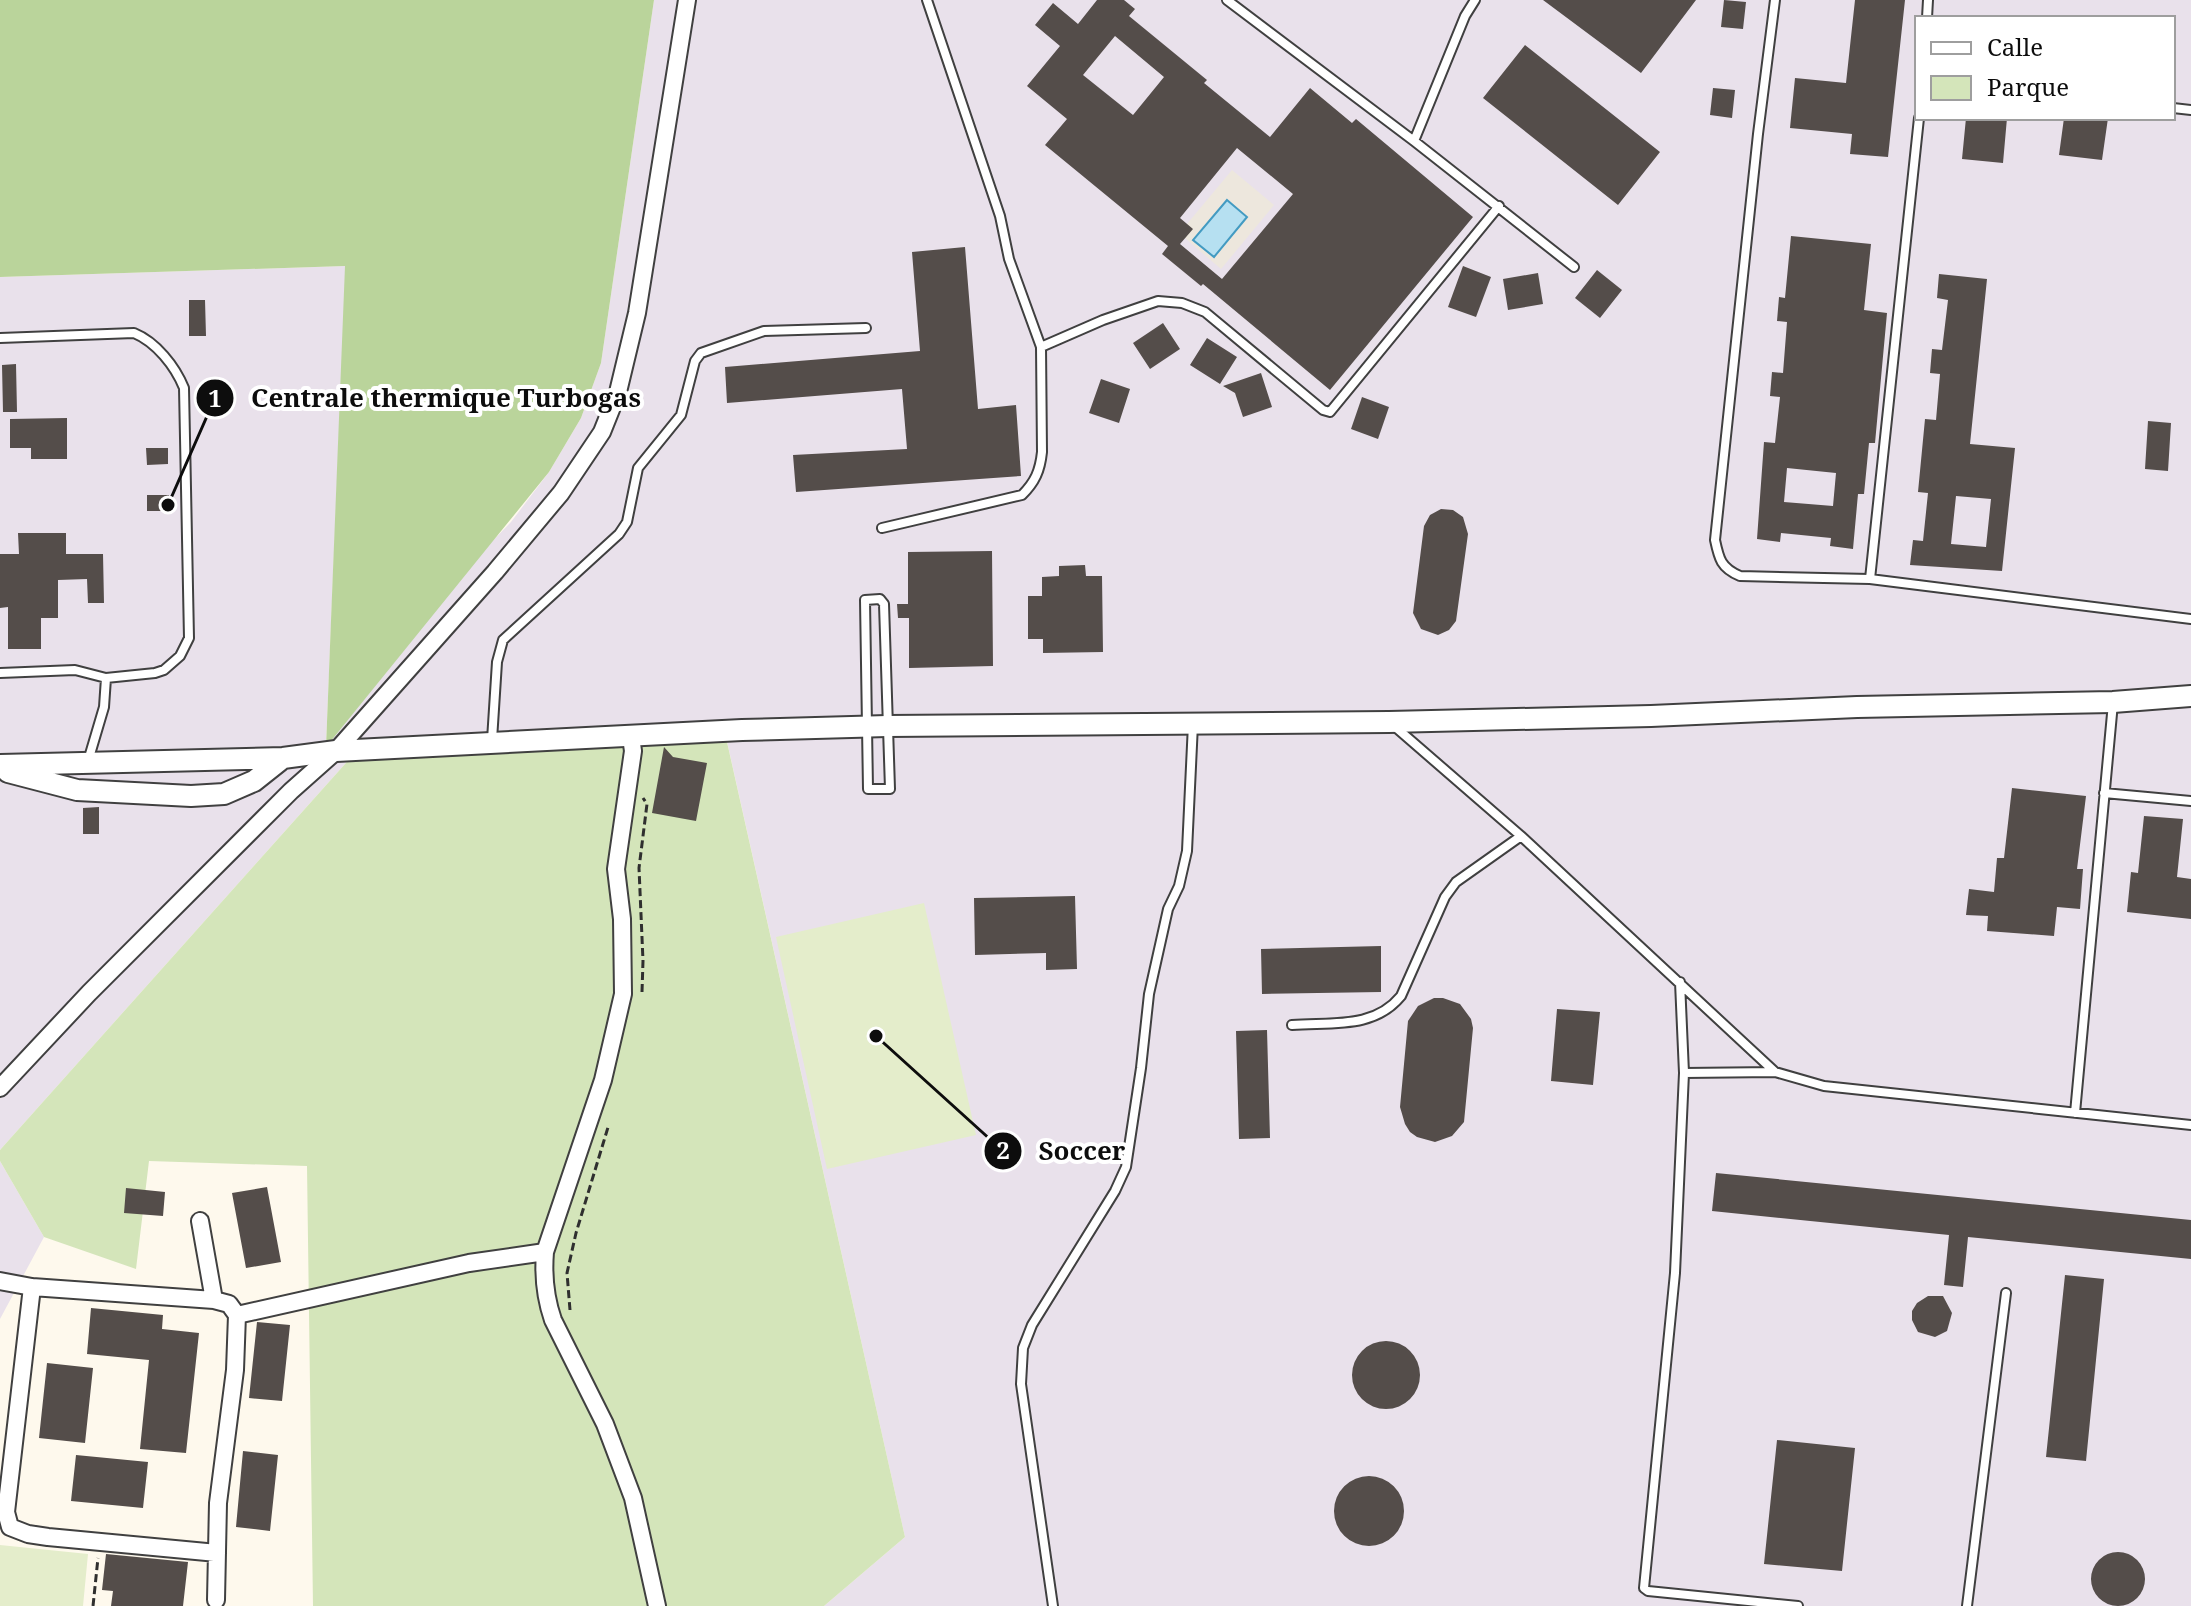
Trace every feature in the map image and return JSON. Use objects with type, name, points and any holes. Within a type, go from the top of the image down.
[{"type":"street","points":[[0,1088],[89,993],[291,791],[336,751],[561,493],[602,432],[618,392],[637,313],[687,0]]},
{"type":"street","points":[[0,767],[283,758],[336,751],[742,730],[1651,716],[1857,707],[2113,702],[2191,696]]},
{"type":"street","points":[[631,737],[630,779],[616,869],[622,919],[623,994],[603,1080],[545,1252],[543,1274],[548,1304],[562,1339],[605,1424],[633,1498],[657,1606]]},
{"type":"street","points":[[0,767],[77,790],[191,796],[224,794],[254,781],[283,758]]},
{"type":"street","points":[[200,1221],[214,1300]]},
{"type":"street","points":[[237,1315],[469,1263],[545,1252]]},
{"type":"street","points":[[0,1281],[32,1287],[214,1300],[229,1304],[237,1315],[235,1370],[218,1503],[216,1600]]},
{"type":"street","points":[[32,1287],[6,1519],[10,1527],[28,1534],[99,1543],[217,1553]]},
{"type":"lane","points":[[882,528],[1022,495],[1033,484],[1040,468],[1042,452],[1041,347],[1009,259],[1000,216],[927,0]]},
{"type":"lane","points":[[1227,0],[1499,206],[1574,267]]},
{"type":"lane","points":[[1414,141],[1465,16],[1475,0]]},
{"type":"lane","points":[[1775,0],[1715,540],[1727,570],[1740,576],[1870,579],[2191,619]]},
{"type":"lane","points":[[1870,579],[1919,120]]},
{"type":"lane","points":[[1041,347],[1103,320],[1158,301],[1182,303],[1205,312],[1323,410],[1330,412],[1499,206]]},
{"type":"lane","points":[[492,744],[497,662],[503,640],[619,534],[627,522],[638,468],[681,415],[695,361],[701,353],[764,331],[866,328]]},
{"type":"lane","points":[[0,338],[134,333],[150,341],[179,377],[184,388],[189,638],[180,656],[164,670],[106,678],[75,670],[0,673]]},
{"type":"lane","points":[[885,652],[877,727],[868,789],[890,789],[877,727],[866,652],[865,600],[880,599],[884,604],[885,652]]},
{"type":"lane","points":[[866,652],[885,652]]},
{"type":"lane","points":[[88,762],[104,707],[106,678]]},
{"type":"lane","points":[[2075,1113],[2113,702]]},
{"type":"lane","points":[[1389,722],[1521,836],[1775,1072]]},
{"type":"lane","points":[[1053,1606],[1021,1384],[1023,1348],[1032,1325],[1115,1191],[1126,1167],[1149,994],[1168,909],[1179,886],[1187,851],[1193,723]]},
{"type":"lane","points":[[2104,793],[2191,801]]},
{"type":"lane","points":[[1292,1025],[1370,1019],[1392,1007],[1401,996],[1445,897],[1456,882],[1521,836]]},
{"type":"lane","points":[[1680,982],[1684,1073],[1675,1273],[1644,1588],[1648,1591],[1798,1606]]},
{"type":"lane","points":[[1684,1073],[1775,1072],[1824,1086],[2191,1125]]},
{"type":"lane","points":[[1967,1606],[2006,1293]]},
{"type":"path","points":[[630,779],[647,804],[639,868],[643,961],[641,998]]},
{"type":"path","points":[[571,1317],[567,1273],[612,1112]]},
{"type":"path","points":[[93,1606],[99,1543]]},
{"type":"shaded area","points":[[654,0],[2191,0],[2191,1606],[824,1606],[905,1537],[724,728],[362,745],[0,1150],[0,277],[346,266],[326,745],[481,553],[511,522],[549,472],[581,418],[601,363]]},
{"type":"shaded area","points":[[1232,170],[1274,205],[1221,269],[1185,238],[1187,224]]},
{"type":"shaded area","points":[[0,1161],[44,1237],[0,1319]]},
{"type":"green space","points":[[0,0],[654,0],[601,363],[581,418],[549,472],[326,747],[345,266],[0,277]]},
{"type":"green space","points":[[727,742],[905,1537],[824,1606],[313,1606],[307,1166],[149,1161],[136,1269],[44,1237],[0,1161],[0,1150],[362,745]]},
{"type":"green space","points":[[924,903],[976,1135],[827,1169],[776,937]]},
{"type":"green space","points":[[0,1545],[88,1554],[83,1606],[0,1606]]},
{"type":"water","points":[[1227,200],[1247,217],[1214,257],[1193,240]]},
{"type":"building","points":[[1097,0],[1124,0],[1135,9],[1129,16],[1270,137],[1310,88],[1352,123],[1356,119],[1473,217],[1330,390],[1203,284],[1201,286],[1162,254],[1168,246],[1045,145],[1067,119],[1027,86],[1060,46],[1035,25],[1053,3],[1078,24]],"holes":[[[1115,36],[1164,77],[1133,115],[1083,75]],[[1237,148],[1293,194],[1222,279],[1180,244],[1193,229],[1180,218]]]},
{"type":"building","points":[[1543,0],[1696,0],[1641,73]]},
{"type":"building","points":[[1724,0],[1746,2],[1743,29],[1721,27]]},
{"type":"building","points":[[1855,0],[1905,0],[1888,157],[1850,154],[1852,134],[1790,128],[1795,78],[1846,83]]},
{"type":"building","points":[[1525,45],[1660,152],[1618,205],[1483,98]]},
{"type":"building","points":[[1713,88],[1735,90],[1732,118],[1710,115]]},
{"type":"building","points":[[1966,120],[2007,120],[2003,163],[1962,159]]},
{"type":"building","points":[[2064,120],[2108,120],[2102,160],[2059,155]]},
{"type":"building","points":[[1791,236],[1871,244],[1864,310],[1887,313],[1875,443],[1869,443],[1864,494],[1858,494],[1853,549],[1830,546],[1831,538],[1781,533],[1780,542],[1757,539],[1764,442],[1775,443],[1780,397],[1770,396],[1772,372],[1783,373],[1787,322],[1777,321],[1779,297],[1785,298]],"holes":[[[1787,468],[1836,473],[1833,506],[1784,502]]]},
{"type":"building","points":[[965,247],[978,409],[1016,405],[1021,476],[796,492],[793,455],[907,449],[902,389],[727,403],[725,367],[920,351],[912,252]]},
{"type":"building","points":[[1463,266],[1491,277],[1476,317],[1448,307]]},
{"type":"building","points":[[1597,270],[1622,290],[1600,318],[1575,298]]},
{"type":"building","points":[[1538,273],[1543,304],[1508,310],[1503,279]]},
{"type":"building","points":[[1939,274],[1987,279],[1970,444],[2015,448],[2002,571],[1910,565],[1913,540],[1923,541],[1928,493],[1918,492],[1925,419],[1936,420],[1940,374],[1930,373],[1932,349],[1942,350],[1948,300],[1937,298]],"holes":[[[1956,496],[1991,499],[1986,547],[1951,544]]]},
{"type":"building","points":[[189,300],[205,300],[206,336],[189,336]]},
{"type":"building","points":[[1163,323],[1180,349],[1150,369],[1133,343]]},
{"type":"building","points":[[1207,338],[1237,357],[1220,384],[1190,365]]},
{"type":"building","points":[[16,364],[17,412],[3,412],[2,365]]},
{"type":"building","points":[[1261,373],[1272,407],[1243,417],[1235,393],[1223,386]]},
{"type":"building","points":[[1101,379],[1130,389],[1119,423],[1089,413]]},
{"type":"building","points":[[1362,397],[1389,407],[1378,439],[1351,429]]},
{"type":"building","points":[[67,418],[67,459],[31,459],[31,448],[10,448],[10,419]]},
{"type":"building","points":[[2148,421],[2171,423],[2168,471],[2145,469]]},
{"type":"building","points":[[146,448],[168,448],[168,464],[147,465]]},
{"type":"building","points":[[147,495],[169,495],[169,511],[147,511]]},
{"type":"building","points":[[1441,509],[1453,510],[1463,517],[1468,534],[1456,621],[1449,630],[1438,635],[1421,629],[1413,613],[1424,526],[1430,515]]},
{"type":"building","points":[[18,533],[66,533],[66,554],[103,554],[104,603],[88,603],[87,579],[58,580],[58,618],[41,618],[41,649],[8,649],[8,607],[0,608],[0,554],[19,554]]},
{"type":"building","points":[[992,551],[993,666],[909,668],[909,618],[898,618],[897,604],[908,604],[908,552]]},
{"type":"building","points":[[1085,565],[1086,576],[1102,576],[1103,652],[1043,653],[1043,639],[1028,639],[1028,596],[1042,596],[1042,577],[1059,576],[1059,566]]},
{"type":"building","points":[[664,747],[673,757],[707,763],[696,821],[652,813]]},
{"type":"building","points":[[2012,788],[2086,796],[2077,869],[2083,869],[2080,909],[2057,907],[2054,936],[1987,931],[1988,916],[1966,915],[1969,889],[1994,892],[1997,858],[2004,858]]},
{"type":"building","points":[[99,807],[99,834],[83,834],[83,808]]},
{"type":"building","points":[[2144,816],[2183,819],[2177,877],[2191,879],[2191,919],[2127,912],[2131,872],[2138,873]]},
{"type":"building","points":[[1075,896],[1077,969],[1046,970],[1046,953],[975,955],[974,898]]},
{"type":"building","points":[[1381,946],[1381,992],[1262,994],[1261,949]]},
{"type":"building","points":[[1434,998],[1460,1004],[1471,1019],[1473,1028],[1464,1122],[1452,1136],[1435,1142],[1410,1132],[1400,1107],[1408,1021],[1418,1006]]},
{"type":"building","points":[[1557,1009],[1600,1012],[1593,1085],[1551,1081]]},
{"type":"building","points":[[1267,1030],[1270,1138],[1239,1139],[1236,1031]]},
{"type":"building","points":[[1716,1173],[2191,1220],[2191,1259],[1968,1237],[1963,1287],[1944,1285],[1949,1235],[1712,1211]]},
{"type":"building","points":[[267,1187],[281,1262],[246,1268],[232,1193]]},
{"type":"building","points":[[126,1188],[165,1192],[163,1216],[124,1213]]},
{"type":"building","points":[[2065,1275],[2104,1279],[2086,1461],[2046,1457]]},
{"type":"building","points":[[1928,1296],[1943,1296],[1952,1313],[1947,1331],[1935,1337],[1918,1332],[1912,1320],[1912,1311],[1917,1303]]},
{"type":"building","points":[[91,1308],[163,1315],[162,1329],[199,1333],[186,1453],[140,1449],[149,1360],[87,1354]]},
{"type":"building","points":[[257,1322],[290,1325],[282,1401],[249,1398]]},
{"type":"building","points":[[1386,1341],[1410,1351],[1420,1375],[1410,1399],[1386,1409],[1362,1399],[1352,1375],[1362,1351]]},
{"type":"building","points":[[47,1363],[93,1368],[85,1443],[39,1438]]},
{"type":"building","points":[[1777,1440],[1855,1448],[1842,1571],[1764,1564]]},
{"type":"building","points":[[243,1451],[278,1455],[270,1531],[236,1527]]},
{"type":"building","points":[[76,1455],[148,1462],[143,1508],[71,1501]]},
{"type":"building","points":[[1369,1476],[1394,1486],[1404,1511],[1394,1536],[1369,1546],[1344,1536],[1334,1511],[1344,1486]]},
{"type":"building","points":[[2118,1552],[2137,1560],[2145,1579],[2137,1598],[2118,1606],[2099,1598],[2091,1579],[2099,1560]]},
{"type":"building","points":[[106,1554],[188,1562],[183,1606],[111,1606],[113,1591],[102,1590]]},
{"type":"place","name":"Centrale thermique Turbogas","points":[[168,505]]},
{"type":"place","name":"Soccer","points":[[876,1036]]}]
